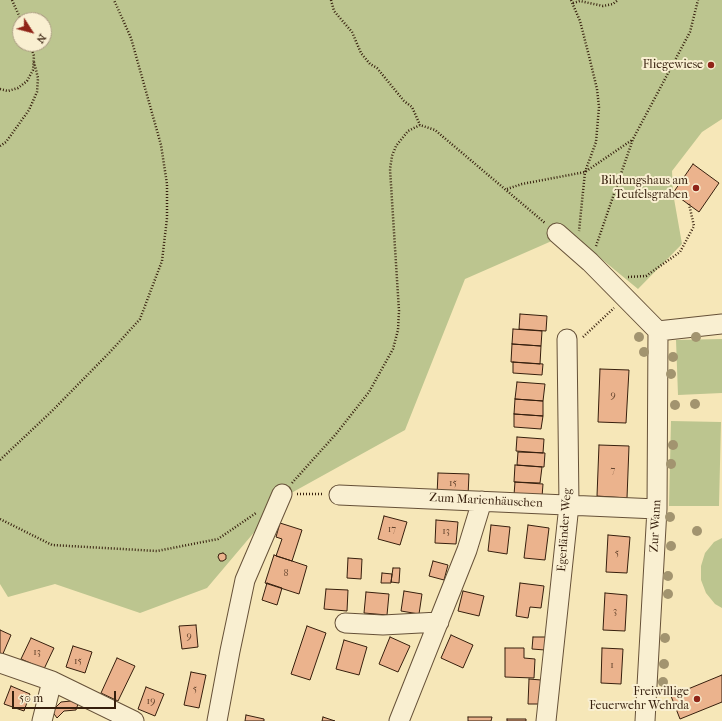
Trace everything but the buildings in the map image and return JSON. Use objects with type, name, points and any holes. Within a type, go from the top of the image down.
[{"type":"street","points":[[557,234],[584,256],[608,279],[658,331],[722,324]]},
{"type":"street","name":"Zur Wann","points":[[645,721],[657,509],[658,331]]},
{"type":"street","name":"Egerländer Weg","points":[[546,721],[569,505],[573,340]]},
{"type":"street","points":[[217,721],[245,580],[282,494]]},
{"type":"street","name":"Zum Marienhäuschen","points":[[339,494],[657,509]]},
{"type":"street","points":[[399,721],[418,670],[440,622],[467,550],[482,501]]},
{"type":"street","points":[[345,623],[383,625],[440,622]]},
{"type":"street","points":[[0,663],[52,681],[134,721]]},
{"type":"street","points":[[42,721],[52,681]]},
{"type":"path","points":[[12,0],[17,12]]},
{"type":"path","points":[[0,460],[52,412],[140,319],[162,261],[167,218],[167,184],[161,146],[131,38],[114,0]]},
{"type":"path","points":[[331,0],[334,11],[352,32],[361,53],[370,64],[377,68],[404,101],[412,107],[420,125]]},
{"type":"path","points":[[584,256],[585,172],[596,142],[599,107],[597,89],[589,56],[572,1],[603,6],[612,4],[618,0]]},
{"type":"path","points":[[584,256],[633,140],[690,32],[698,0]]},
{"type":"path","points":[[0,89],[8,91],[18,88],[27,80],[34,70],[33,52]]},
{"type":"path","points":[[0,146],[6,142],[29,110],[37,92],[38,78],[34,62]]},
{"type":"path","points":[[282,494],[336,434],[369,392],[393,349],[398,330],[400,311],[391,203],[392,156],[402,137],[408,131],[420,125],[435,130],[507,189],[557,234]]},
{"type":"path","points":[[507,189],[522,184],[585,172],[633,140]]},
{"type":"path","points":[[608,279],[646,276],[680,252],[694,226],[689,204]]},
{"type":"path","points":[[573,340],[626,297]]},
{"type":"path","points":[[282,494],[320,494]]},
{"type":"path","points":[[0,519],[52,545],[157,551],[218,539],[257,512]]},
{"type":"green space","points":[[0,0],[722,0],[722,119],[702,132],[672,171],[673,193],[682,244],[638,289],[570,233],[465,279],[405,430],[284,497],[207,588],[140,613],[55,584],[8,597],[0,584]]},
{"type":"green space","points":[[722,339],[722,393],[678,395],[676,340]]},
{"type":"green space","points":[[671,421],[721,422],[719,506],[669,506]]},
{"type":"green space","points":[[722,538],[722,608],[715,604],[706,593],[701,580],[701,566],[705,553],[714,542]]},
{"type":"place","name":"Fliegewiese","points":[[711,65]]},
{"type":"place","name":"Bildungshaus am Teufelsgraben","points":[[696,188]]},
{"type":"place","name":"Freiwillige Feuerwehr Wehrda","points":[[697,699]]}]
